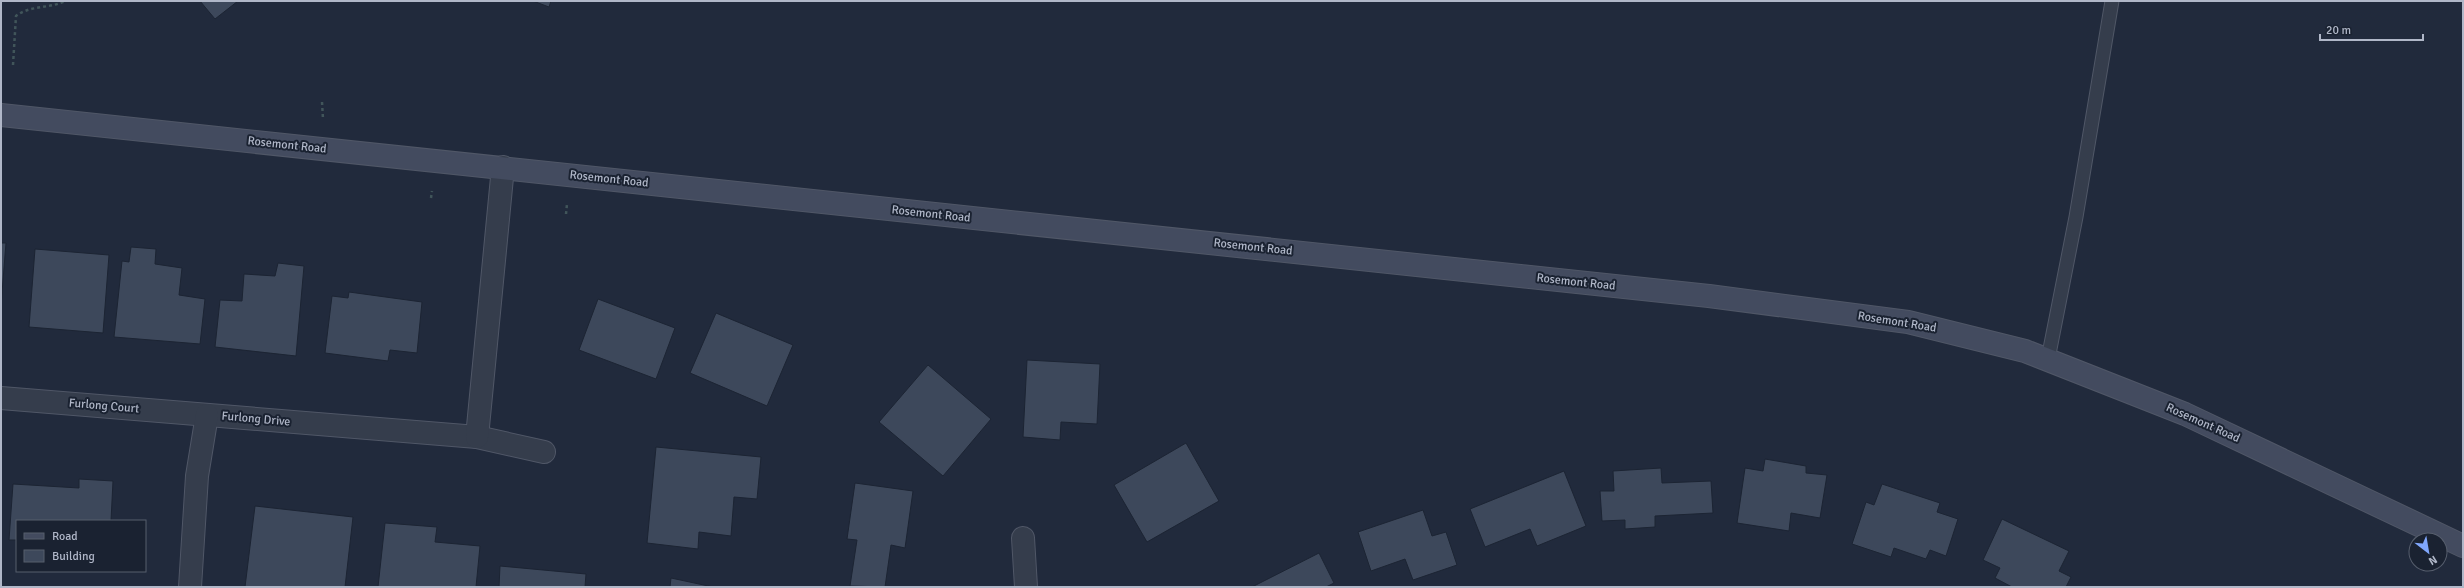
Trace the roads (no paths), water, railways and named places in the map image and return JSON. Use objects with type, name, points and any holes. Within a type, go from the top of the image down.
[{"type":"main road","name":"Rosemont Road","points":[[1,115],[1709,296],[1908,322],[1992,341],[2048,359],[2185,414],[2463,546]]},
{"type":"street","points":[[477,437],[503,167]]},
{"type":"street","name":"Furlong Court","points":[[1,398],[207,415]]},
{"type":"street","name":"Furlong Drive","points":[[190,587],[197,476],[207,415],[477,437],[544,452]]},
{"type":"street","points":[[1023,538],[1026,587]]},
{"type":"lane","points":[[2048,359],[2076,217],[2112,1]]}]
